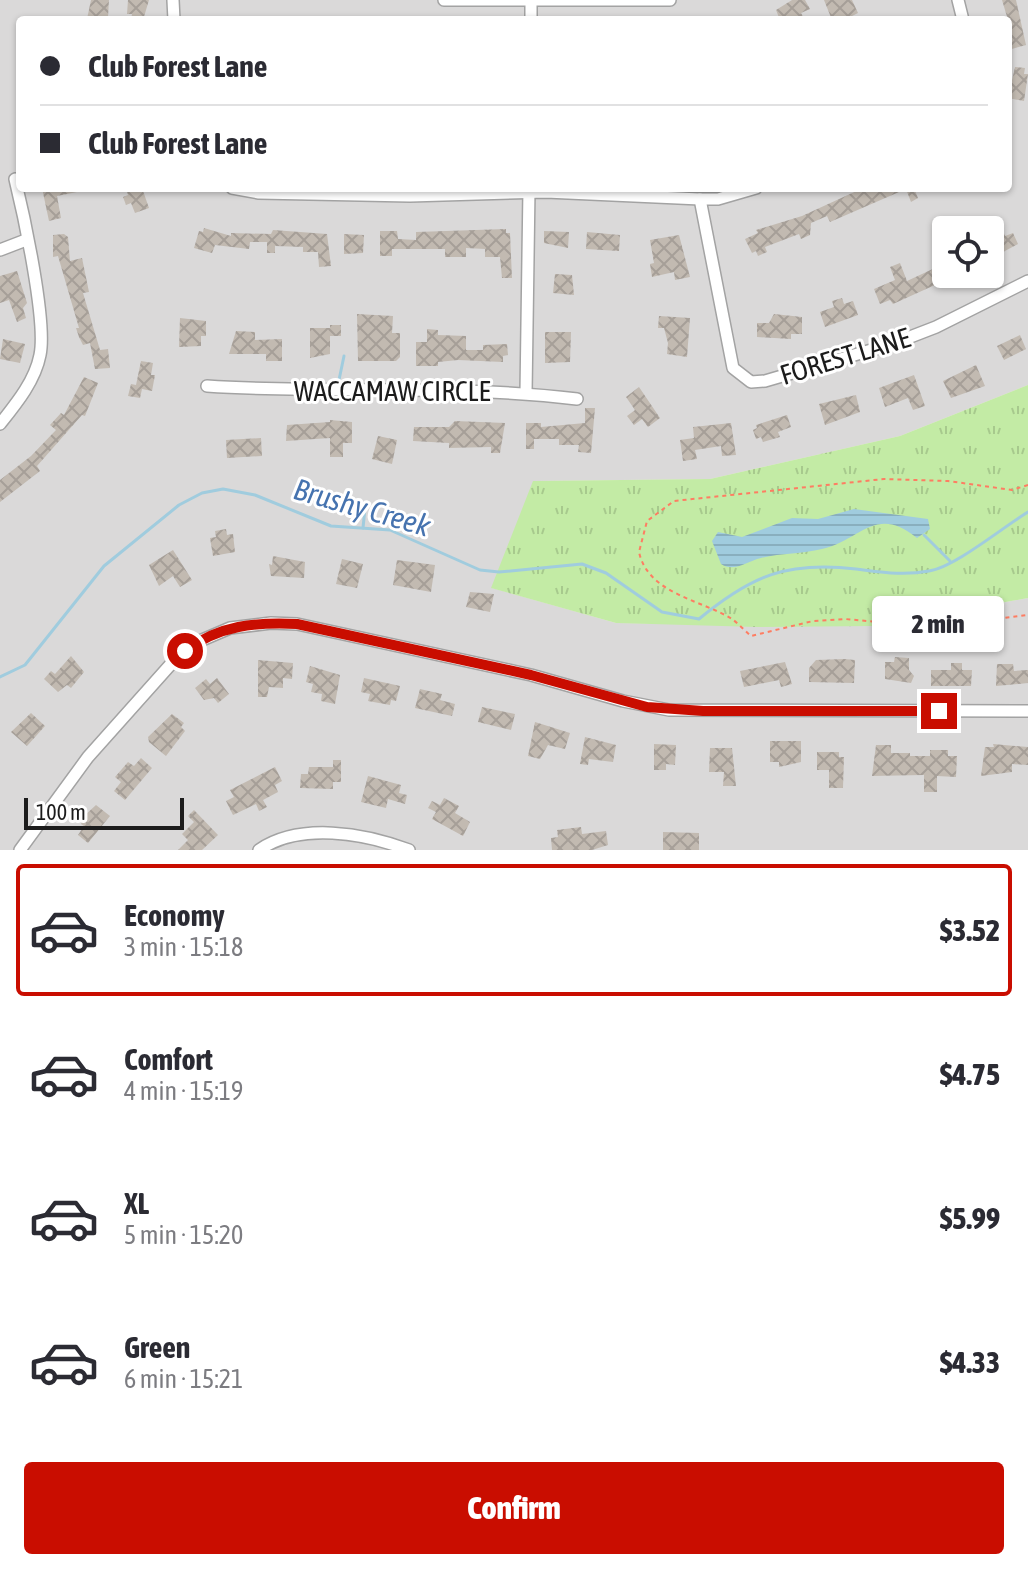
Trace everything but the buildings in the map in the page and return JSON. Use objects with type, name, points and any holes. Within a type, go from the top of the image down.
[{"type":"street","points":[[444,0],[670,0]]},
{"type":"street","points":[[15,179],[16,185]]},
{"type":"street","points":[[0,424],[28,383],[41,352],[17,192]]},
{"type":"street","points":[[254,192],[394,192]]},
{"type":"street","points":[[526,393],[529,192]]},
{"type":"street","points":[[550,192],[700,199],[718,199],[742,192]]},
{"type":"street","name":"FOREST LANE","points":[[700,199],[733,368],[751,382],[765,381],[892,344],[936,327],[1028,281]]},
{"type":"street","points":[[0,250],[26,240]]},
{"type":"street","name":"WACCAMAW CIRCLE","points":[[207,386],[269,391],[526,393],[577,399]]},
{"type":"street","points":[[20,850],[88,757],[171,664],[207,636],[246,625],[297,624],[531,675],[623,701],[669,710],[1028,711]]},
{"type":"street","points":[[259,850],[280,838],[311,832],[378,841],[409,850]]},
{"type":"path","points":[[1028,485],[1012,490],[948,481],[884,479],[674,501],[657,511],[643,528],[641,558],[651,574],[670,590],[723,614],[751,636],[813,621],[845,619],[932,627],[1028,615]]},
{"type":"shaded area","points":[[0,0],[1028,0],[1028,385],[900,436],[710,479],[534,481],[492,588],[616,623],[875,626],[1028,598],[1028,850],[0,850]]},
{"type":"green space","points":[[1028,385],[1028,598],[875,626],[757,627],[616,623],[491,588],[533,481],[710,479],[900,436]]},
{"type":"water","points":[[854,509],[928,519],[930,529],[917,538],[903,528],[879,524],[836,545],[769,556],[731,567],[721,564],[712,541],[718,532],[742,537],[792,518],[818,519]]},
{"type":"waterway","points":[[339,380],[344,356]]},
{"type":"waterway","name":"Brushy Creek","points":[[0,677],[25,665],[104,566],[179,505],[202,493],[223,489],[255,495],[331,526],[390,530],[480,570],[499,572],[582,564],[606,573],[662,612],[699,619],[753,582],[789,570],[831,567],[901,573],[940,568],[965,555],[1028,512]]},
{"type":"waterway","points":[[363,528],[365,508]]},
{"type":"waterway","points":[[924,535],[950,561]]},
{"type":"route","points":[[185,651],[207,636],[230,628],[271,623],[297,624],[531,675],[647,707],[669,710],[939,711]]}]
